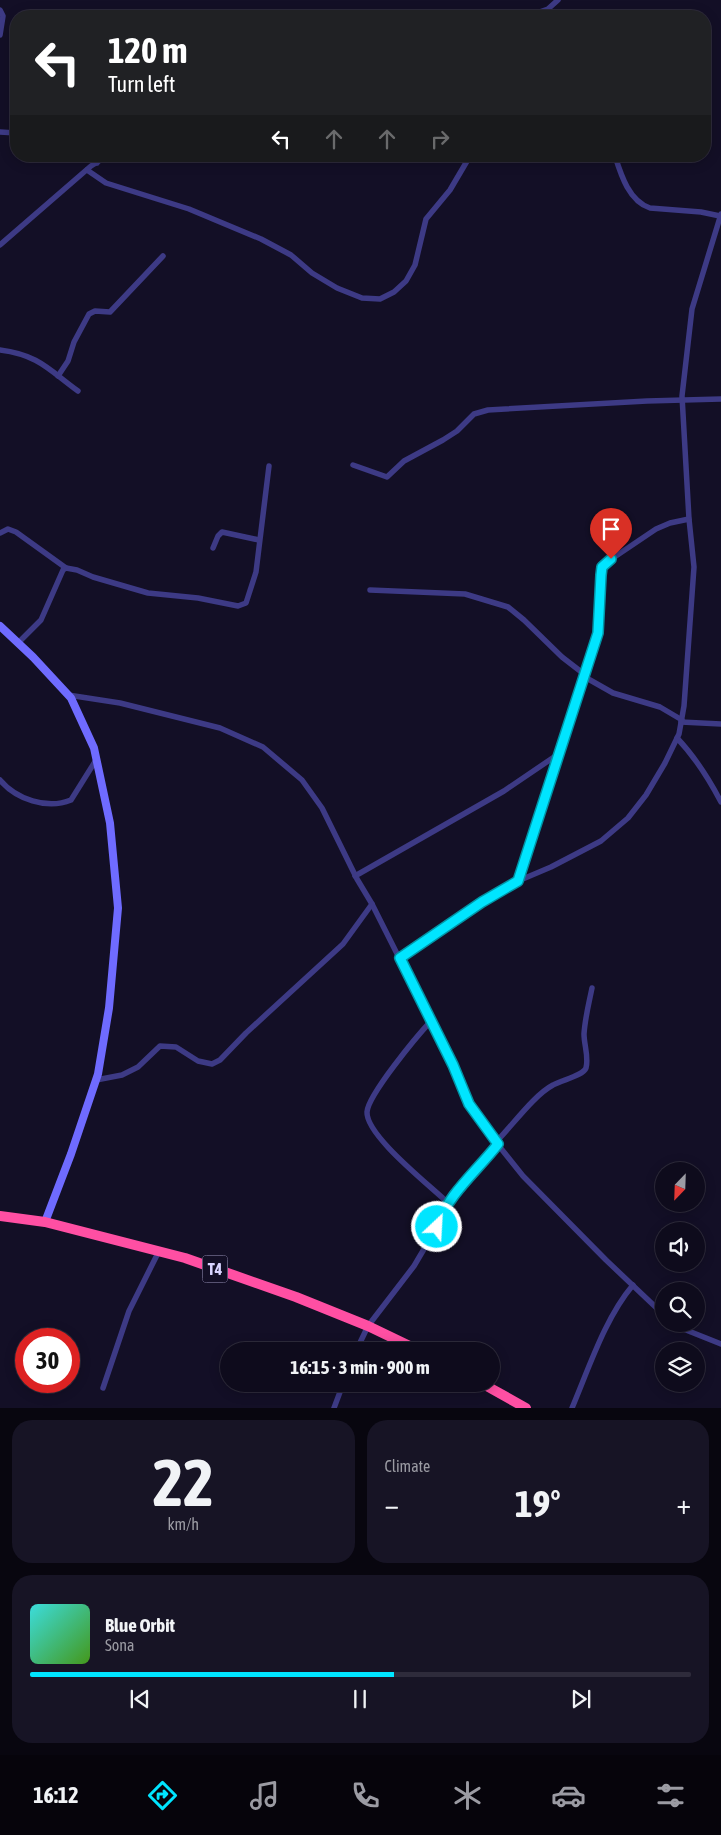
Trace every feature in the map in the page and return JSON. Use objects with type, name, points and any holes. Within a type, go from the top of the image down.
[{"type":"highway","name":"T4","points":[[1,1218],[45,1222],[185,1258],[296,1297],[368,1326],[401,1342]]},
{"type":"highway","points":[[497,1392],[526,1408]]},
{"type":"main road","points":[[0,626],[71,698],[94,748],[110,823],[118,908],[109,1008],[96,1080],[45,1222]]},
{"type":"street","points":[[545,10],[558,0]]},
{"type":"street","points":[[0,10],[3,16],[0,35]]},
{"type":"street","points":[[87,170],[106,183],[189,209],[261,239],[290,255],[312,273],[338,288],[362,298],[380,299],[394,292],[406,281],[415,264],[426,219],[450,190],[466,162]]},
{"type":"street","points":[[400,958],[482,902],[518,881],[552,867],[601,841],[628,818],[646,795],[677,738],[681,721],[694,567],[689,519],[683,400],[692,309],[720,215],[644,206],[638,202],[621,177],[617,162]]},
{"type":"street","points":[[0,245],[96,163]]},
{"type":"street","points":[[58,376],[68,361],[74,342],[89,314],[92,311],[110,312],[162,256]]},
{"type":"street","points":[[0,350],[16,352],[37,360],[78,392]]},
{"type":"street","points":[[353,465],[387,477],[404,461],[457,431],[474,414],[488,410],[721,399]]},
{"type":"street","points":[[0,533],[8,530],[16,532],[66,568],[148,593],[198,598],[238,606],[246,603],[249,598],[256,572],[269,466]]},
{"type":"street","points":[[518,881],[557,755],[598,633],[602,567],[606,562],[656,529],[670,523],[689,519]]},
{"type":"street","points":[[213,548],[218,536],[222,532],[260,540]]},
{"type":"street","points":[[18,644],[41,620],[62,570],[66,568]]},
{"type":"street","points":[[370,590],[465,594],[508,607],[583,675],[614,693],[660,707],[681,721],[721,724]]},
{"type":"street","points":[[68,695],[120,703],[220,728],[263,747],[302,780],[322,808],[355,876],[400,958],[453,1065],[469,1104],[524,1176],[655,1307]]},
{"type":"street","points":[[677,738],[689,750],[721,802]]},
{"type":"street","points":[[355,876],[504,791],[557,755]]},
{"type":"street","points":[[0,780],[8,789],[23,798],[40,802],[64,802],[71,800],[96,760]]},
{"type":"street","points":[[96,1080],[122,1075],[138,1068],[160,1046],[176,1047],[198,1061],[212,1064],[220,1060],[246,1033],[343,944],[372,904]]},
{"type":"street","points":[[360,1342],[368,1326],[414,1266],[428,1244],[448,1203],[497,1143],[542,1092],[568,1077],[580,1075],[584,1072],[586,1062],[584,1035],[586,1012],[592,988]]},
{"type":"street","points":[[431,1021],[377,1090],[368,1105],[367,1114],[370,1125],[378,1135],[414,1174],[434,1188],[448,1203]]},
{"type":"street","points":[[103,1388],[129,1311],[159,1251]]},
{"type":"street","points":[[572,1408],[597,1346],[625,1294],[633,1285]]},
{"type":"street","points":[[692,1332],[721,1344]]},
{"type":"street","points":[[334,1408],[340,1392]]},
{"type":"route","points":[[437,1227],[441,1214],[448,1203],[498,1144],[469,1104],[453,1065],[400,958],[482,902],[518,881],[598,633],[602,567],[611,559]]}]
